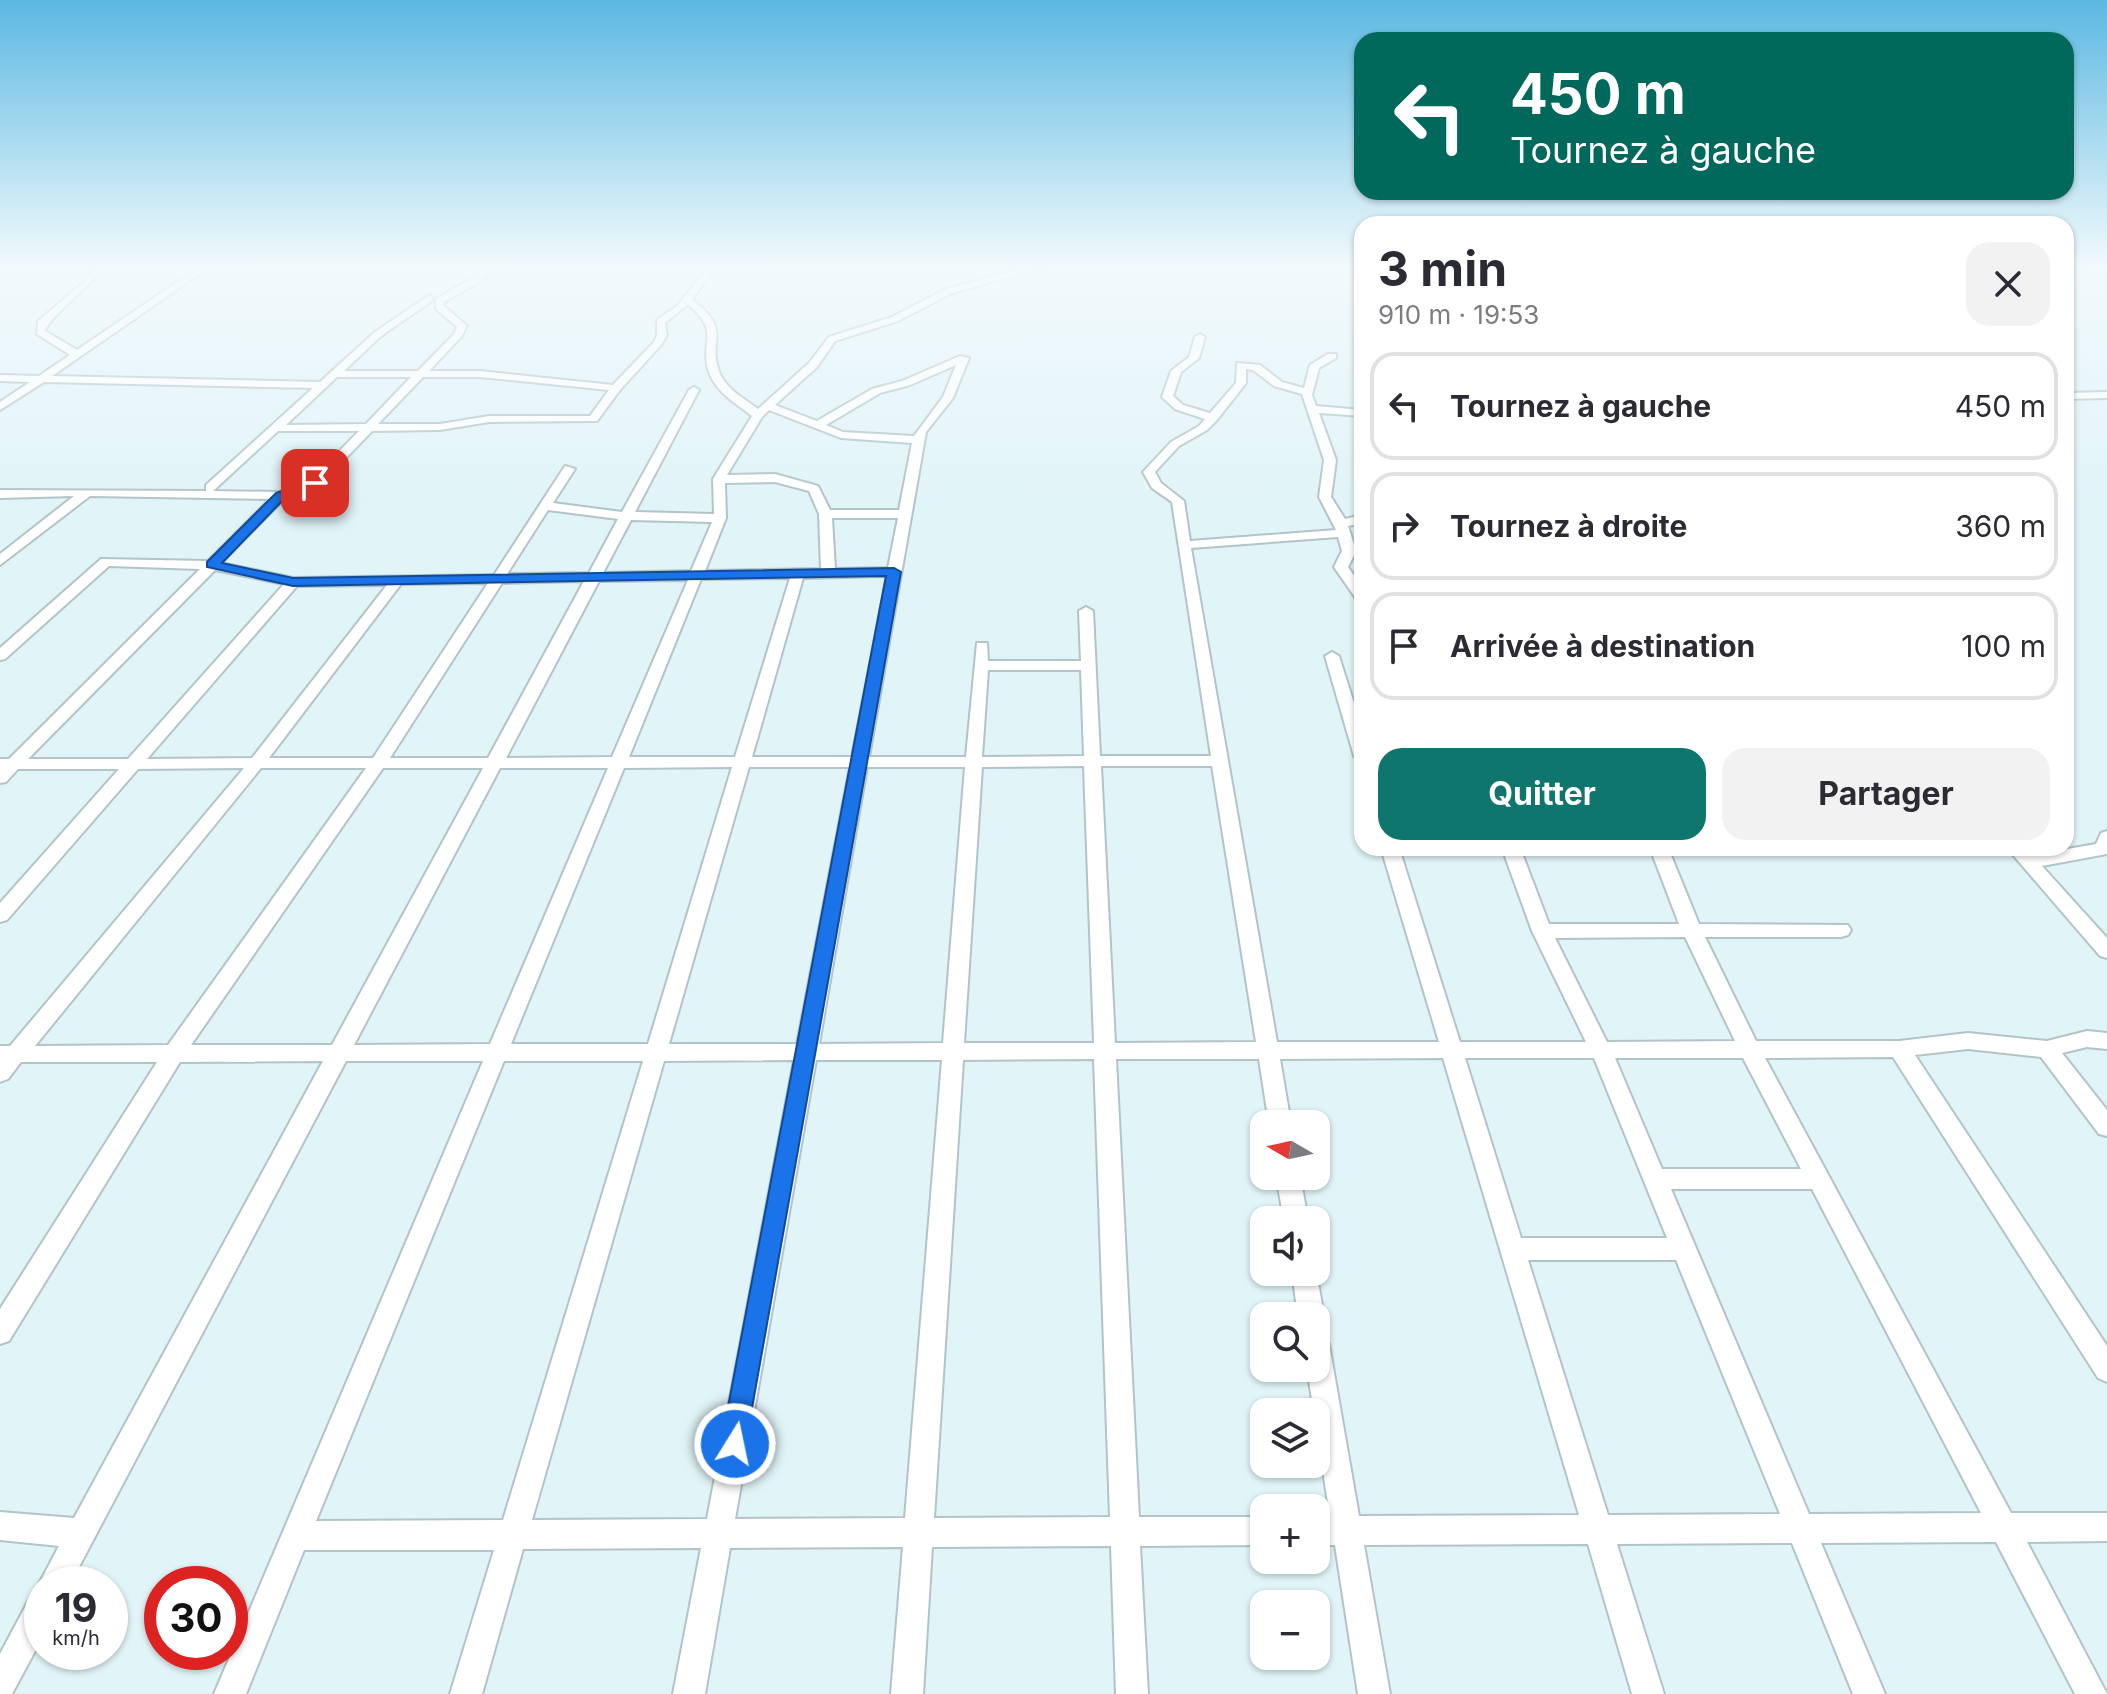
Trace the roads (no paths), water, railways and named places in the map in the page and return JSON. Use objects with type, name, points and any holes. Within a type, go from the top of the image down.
[{"type":"street","points":[[62,345],[78,355]]},
{"type":"street","points":[[0,407],[92,345]]},
{"type":"street","points":[[210,488],[366,345]]},
{"type":"street","points":[[0,494],[87,492],[280,496],[315,483],[448,345]]},
{"type":"street","points":[[275,428],[440,427],[489,419],[593,419],[616,388],[655,345]]},
{"type":"street","points":[[714,345],[714,367],[718,380],[758,415]]},
{"type":"street","points":[[230,1694],[720,518],[719,479],[758,415],[805,373],[827,345]]},
{"type":"street","points":[[1198,345],[1194,358],[1176,371],[1167,397],[1179,407],[1213,418]]},
{"type":"street","points":[[1332,356],[1314,367],[1308,392],[1330,460],[1325,497],[1342,528],[1349,551],[1341,567],[1354,586]]},
{"type":"street","points":[[689,1694],[918,440],[920,432],[948,398],[964,358],[906,383],[876,391],[819,425]]},
{"type":"street","points":[[1278,1110],[1178,501],[1156,485],[1149,472],[1163,454],[1213,418],[1241,383],[1241,365],[1256,367],[1278,384],[1308,392]]},
{"type":"street","points":[[334,374],[480,374],[616,388]]},
{"type":"street","points":[[0,378],[322,385]]},
{"type":"street","points":[[64,1566],[694,390]]},
{"type":"street","points":[[2074,396],[2107,395]]},
{"type":"street","points":[[768,406],[841,435],[860,439],[918,440]]},
{"type":"street","points":[[1311,409],[1354,412]]},
{"type":"street","points":[[4,1321],[175,1052],[378,763],[569,469]]},
{"type":"street","points":[[719,479],[775,478],[814,489],[825,514],[828,572]]},
{"type":"street","points":[[0,561],[87,492]]},
{"type":"street","points":[[0,778],[7,764],[280,496]]},
{"type":"street","points":[[544,506],[626,516],[720,518]]},
{"type":"street","points":[[825,514],[905,514]]},
{"type":"street","points":[[1184,545],[1342,528],[1354,523]]},
{"type":"street","points":[[0,656],[106,562],[212,565],[293,582],[894,572]]},
{"type":"street","points":[[466,1694],[798,573]]},
{"type":"street","points":[[0,1073],[7,1054],[257,763],[398,579]]},
{"type":"street","points":[[0,915],[293,582]]},
{"type":"street","points":[[1086,611],[1132,1694]]},
{"type":"street","points":[[907,1694],[982,656],[1088,666]]},
{"type":"street","points":[[1332,656],[1354,729]]},
{"type":"street","points":[[7,764],[1219,761]]},
{"type":"street","points":[[2074,851],[2103,849],[2107,837]]},
{"type":"street","points":[[1392,856],[1648,1694]]},
{"type":"street","points":[[1514,856],[1542,931],[1601,1050],[1869,1694]]},
{"type":"street","points":[[1662,856],[1692,931],[1750,1050],[2092,1694]]},
{"type":"street","points":[[2023,856],[2103,942]]},
{"type":"street","points":[[1542,931],[1841,930]]},
{"type":"street","points":[[7,1054],[1750,1050],[1899,1049],[1968,1041],[2047,1049],[2087,1039],[2107,1041]]},
{"type":"street","points":[[1899,1049],[2107,1369]]},
{"type":"street","points":[[2047,1049],[2107,1127]]},
{"type":"street","points":[[1655,1179],[1819,1179]]},
{"type":"street","points":[[1512,1249],[1683,1249]]},
{"type":"street","points":[[1322,1382],[1374,1694]]},
{"type":"street","points":[[0,1526],[82,1533]]},
{"type":"street","points":[[1330,1531],[2107,1527]]},
{"type":"street","points":[[296,1536],[1250,1531]]},
{"type":"street","points":[[0,1685],[24,1640]]}]
